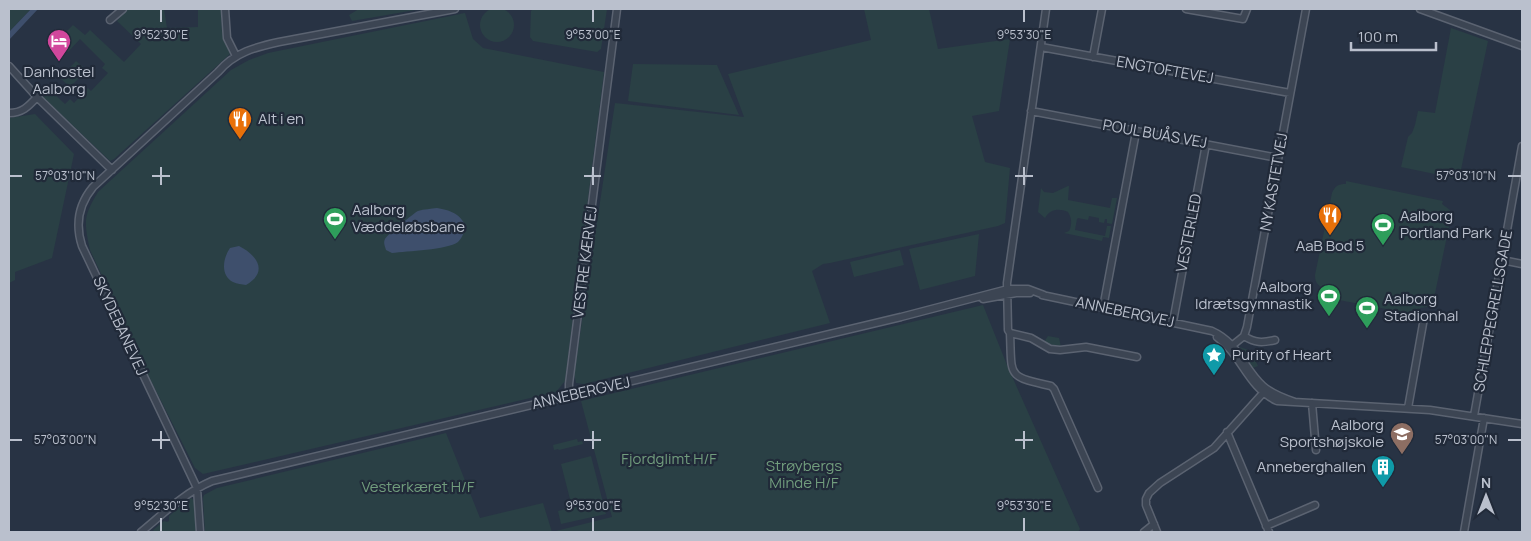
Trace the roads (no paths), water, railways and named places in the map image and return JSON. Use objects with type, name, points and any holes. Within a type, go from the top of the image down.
[{"type":"street","points":[[110,20],[123,9]]},
{"type":"street","points":[[225,9],[227,38],[236,56]]},
{"type":"street","name":"SKYDEBANEVEJ","points":[[197,488],[96,277],[79,237],[78,219],[85,197],[226,63],[236,56],[252,48],[279,42],[455,9]]},
{"type":"street","name":"VESTRE KÆRVEJ","points":[[569,396],[617,9]]},
{"type":"street","points":[[1046,9],[1009,269],[1008,330],[1010,333],[1013,371],[1022,379],[1051,386],[1054,389],[1098,488]]},
{"type":"street","points":[[1093,57],[1102,9]]},
{"type":"street","points":[[1187,9],[1243,19],[1247,9]]},
{"type":"street","name":"NY KASTETVEJ","points":[[1244,336],[1306,9]]},
{"type":"street","points":[[1420,9],[1522,46]]},
{"type":"street","name":"ENGTOFTEVEJ","points":[[1041,47],[1290,93]]},
{"type":"street","points":[[9,66],[37,98],[112,170]]},
{"type":"street","points":[[9,114],[25,110],[37,98]]},
{"type":"street","name":"POUL BUÅS VEJ","points":[[1031,111],[1278,158]]},
{"type":"street","points":[[1103,308],[1136,132]]},
{"type":"street","name":"VESTERLED","points":[[1173,322],[1206,144]]},
{"type":"street","name":"SCHLEPPEGRELLSGADE","points":[[1474,416],[1502,260],[1519,186],[1522,146]]},
{"type":"street","points":[[1502,260],[1522,264]]},
{"type":"street","name":"ANNEBERGVEJ","points":[[141,532],[149,530],[180,499],[212,481],[1008,292],[1044,295],[1218,333],[1262,386],[1271,393],[1295,402]]},
{"type":"street","points":[[1408,408],[1424,318]]},
{"type":"street","points":[[1010,333],[1030,338],[1050,349],[1060,350],[1086,346],[1137,357]]},
{"type":"street","points":[[1231,347],[1244,336],[1253,342],[1261,343],[1275,340]]},
{"type":"street","name":"ANNEBERGVEJ","points":[[1231,347],[1254,385],[1277,401],[1408,408],[1522,424]]},
{"type":"street","points":[[1157,532],[1146,505],[1149,493],[1160,483],[1214,448],[1263,393]]},
{"type":"street","points":[[1312,403],[1316,450]]},
{"type":"street","points":[[1464,532],[1484,418]]},
{"type":"street","points":[[1227,432],[1267,529],[1315,505]]},
{"type":"street","points":[[197,488],[200,532]]},
{"type":"street","points":[[1144,532],[1154,524]]},
{"type":"water","points":[[31,9],[38,9],[9,40],[9,32]]},
{"type":"water","points":[[437,208],[453,213],[465,224],[465,229],[458,242],[453,245],[427,250],[392,253],[386,250],[384,243],[390,233],[418,211]]},
{"type":"water","points":[[239,246],[251,254],[259,269],[253,280],[246,285],[233,282],[224,271],[224,261],[230,248]]},
{"type":"place","name":"Danhostel Aalborg","points":[[59,62]]},
{"type":"place","name":"Alt i en","points":[[240,140]]},
{"type":"place","name":"AaB Bod 5","points":[[1330,236]]},
{"type":"place","name":"Aalborg Væddeløbsbane","points":[[335,240]]},
{"type":"place","name":"Aalborg Portland Park","points":[[1383,246]]},
{"type":"place","name":"Aalborg Idrætsgymnastik","points":[[1329,317]]},
{"type":"place","name":"Aalborg Stadionhal","points":[[1367,329]]},
{"type":"place","name":"Purity of Heart","points":[[1214,376]]},
{"type":"place","name":"Aalborg Sportshøjskole","points":[[1402,455]]},
{"type":"place","name":"Anneberghallen","points":[[1383,488]]},
{"type":"park label","name":"Fjordglimt H/F","points":[[669,459]]},
{"type":"park label","name":"Strøybergs Minde H/F","points":[[804,474]]},
{"type":"park label","name":"Vesterkæret H/F","points":[[418,487]]}]
